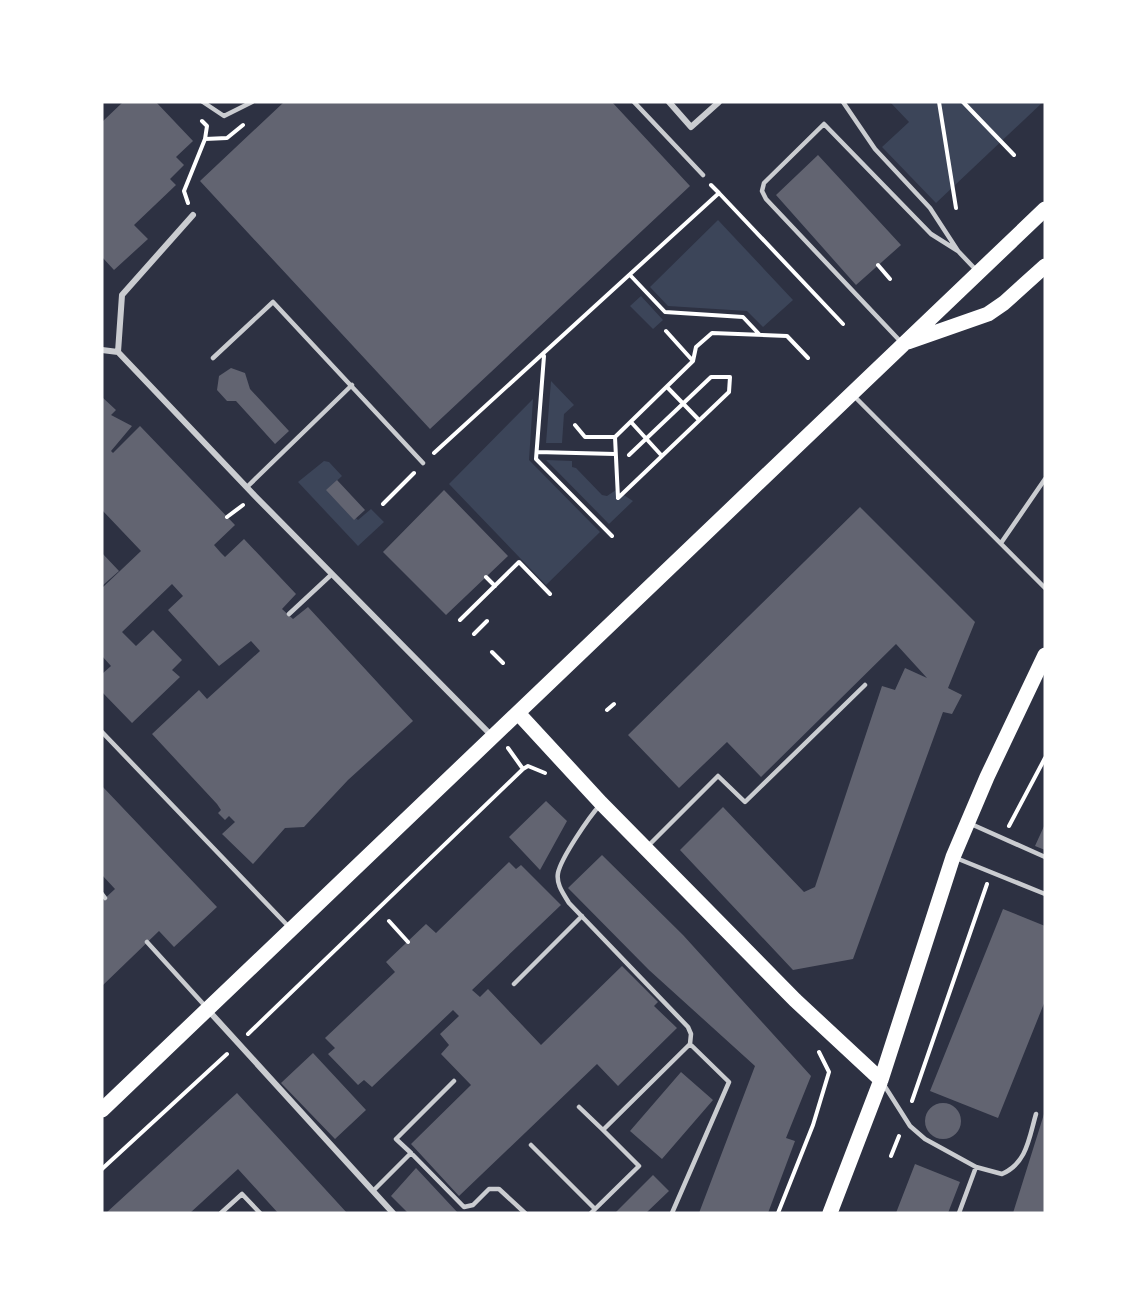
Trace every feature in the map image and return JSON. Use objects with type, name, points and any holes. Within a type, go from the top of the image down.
[{"type":"main road","points":[[102,1110],[1045,209]]},
{"type":"main road","points":[[903,344],[988,314],[1004,303],[1045,266]]},
{"type":"main road","points":[[830,1213],[881,1080],[953,857],[1045,655]]},
{"type":"main road","points":[[518,713],[602,803],[795,1000],[881,1080]]},
{"type":"street","points":[[669,102],[691,127],[719,102]]},
{"type":"street","points":[[118,352],[122,295],[193,215]]},
{"type":"street","points":[[102,350],[118,352],[493,737]]},
{"type":"street","points":[[208,1010],[393,1213]]},
{"type":"lane","points":[[203,102],[224,116],[252,102]]},
{"type":"lane","points":[[633,102],[703,175]]},
{"type":"lane","points":[[843,102],[875,149],[930,208],[957,250],[979,273]]},
{"type":"lane","points":[[903,344],[766,199],[762,191],[764,183],[824,124],[931,234],[957,250]]},
{"type":"lane","points":[[213,358],[273,302],[423,463]]},
{"type":"lane","points":[[247,487],[352,385]]},
{"type":"lane","points":[[851,393],[1045,588]]},
{"type":"lane","points":[[1001,543],[1045,479]]},
{"type":"lane","points":[[289,615],[332,574]]},
{"type":"lane","points":[[646,848],[718,776],[745,802],[865,685]]},
{"type":"lane","points":[[102,732],[292,930]]},
{"type":"lane","points":[[602,803],[588,818],[558,872],[559,886],[568,903],[688,1027],[691,1034],[690,1044],[603,1130]]},
{"type":"lane","points":[[967,822],[1045,857]]},
{"type":"lane","points":[[953,857],[1045,894]]},
{"type":"lane","points":[[514,984],[582,916]]},
{"type":"lane","points":[[147,942],[208,1010]]},
{"type":"lane","points":[[672,1213],[729,1082],[690,1044]]},
{"type":"lane","points":[[881,1080],[905,1120],[925,1139],[976,1167],[1002,1174],[1012,1170],[1022,1159],[1036,1114]]},
{"type":"lane","points":[[454,1081],[396,1138],[470,1213]]},
{"type":"lane","points":[[531,1145],[593,1211],[639,1166],[579,1107]]},
{"type":"lane","points":[[373,1191],[411,1153]]},
{"type":"lane","points":[[958,1213],[976,1167]]},
{"type":"lane","points":[[464,1208],[473,1205],[489,1190],[499,1189],[525,1213]]},
{"type":"lane","points":[[221,1213],[242,1194],[260,1213]]},
{"type":"path","points":[[939,102],[956,208]]},
{"type":"path","points":[[963,102],[1014,155]]},
{"type":"path","points":[[193,215],[184,191],[205,140],[207,126],[201,119]]},
{"type":"path","points":[[703,175],[843,324]]},
{"type":"path","points":[[383,504],[423,463],[544,356],[719,193]]},
{"type":"path","points":[[878,265],[890,279]]},
{"type":"path","points":[[630,275],[665,312],[743,317],[759,334]]},
{"type":"path","points":[[666,331],[693,361]]},
{"type":"path","points":[[575,425],[585,437],[615,437],[693,361],[696,347],[712,333],[787,336],[808,358]]},
{"type":"path","points":[[544,356],[536,459],[612,536]]},
{"type":"path","points":[[615,437],[618,498],[729,392],[730,377],[711,377],[629,455]]},
{"type":"path","points":[[667,387],[699,420]]},
{"type":"path","points":[[631,422],[663,456]]},
{"type":"path","points":[[537,452],[615,454]]},
{"type":"path","points":[[460,620],[519,562],[550,594]]},
{"type":"path","points":[[486,577],[495,586]]},
{"type":"path","points":[[474,634],[487,621]]},
{"type":"path","points":[[492,652],[502,663]]},
{"type":"path","points":[[607,710],[614,704]]},
{"type":"path","points":[[1002,838],[1045,758]]},
{"type":"path","points":[[102,1169],[238,1043],[523,769],[528,766],[546,774]]},
{"type":"path","points":[[891,1156],[991,872]]},
{"type":"path","points":[[389,921],[408,942]]},
{"type":"path","points":[[778,1213],[813,1125],[829,1072],[822,1055],[813,1047]]},
{"type":"shaded area","points":[[890,102],[1043,102],[936,203],[882,147],[909,122]]},
{"type":"shaded area","points":[[718,220],[793,300],[763,327],[747,311],[668,306],[650,287]]},
{"type":"shaded area","points":[[641,296],[663,320],[653,329],[630,306]]},
{"type":"shaded area","points":[[551,381],[574,405],[564,414],[562,443],[546,443]]},
{"type":"shaded area","points":[[533,399],[529,460],[600,532],[546,585],[449,484]]},
{"type":"shaded area","points":[[546,460],[572,461],[572,467],[576,468],[602,495],[607,496],[616,490],[633,501],[609,524]]},
{"type":"shaded area","points":[[324,461],[329,462],[342,476],[327,490],[358,520],[371,509],[384,522],[358,546],[298,482]]},
{"type":"building","points":[[123,102],[156,102],[193,141],[176,157],[184,165],[170,179],[176,185],[134,225],[148,239],[114,270],[102,257],[102,122]]},
{"type":"building","points":[[284,102],[612,102],[690,186],[430,429],[200,181]]},
{"type":"building","points":[[818,155],[901,245],[856,285],[776,195]]},
{"type":"building","points":[[231,368],[245,373],[250,389],[289,431],[275,444],[236,401],[227,401],[217,390],[219,376]]},
{"type":"building","points":[[102,397],[116,410],[111,415],[132,426],[111,451],[113,453],[140,426],[235,525],[214,545],[221,553],[225,557],[244,539],[296,594],[282,609],[293,619],[308,607],[413,721],[348,780],[304,827],[285,828],[253,864],[222,834],[235,822],[229,816],[225,820],[218,813],[221,810],[217,804],[152,734],[199,690],[207,699],[260,651],[251,641],[219,666],[168,610],[183,596],[172,584],[122,632],[136,646],[153,630],[182,660],[172,670],[180,677],[132,723],[102,692],[102,674],[111,666],[102,656],[102,588],[141,551],[102,510]]},
{"type":"building","points":[[337,480],[365,510],[354,520],[326,490]]},
{"type":"building","points":[[444,490],[508,556],[446,615],[383,552]]},
{"type":"building","points":[[860,507],[975,622],[948,688],[962,695],[952,714],[943,712],[853,959],[793,970],[680,850],[723,807],[804,892],[815,887],[882,686],[895,690],[905,668],[927,678],[896,644],[761,777],[727,742],[679,788],[628,735]]},
{"type":"building","points":[[102,553],[119,571],[102,586]]},
{"type":"building","points":[[102,786],[217,907],[174,947],[159,931],[102,986],[102,901],[115,889],[102,875]]},
{"type":"building","points":[[546,801],[567,821],[540,870],[509,837]]},
{"type":"building","points":[[1045,824],[1045,850],[1035,846]]},
{"type":"building","points":[[602,855],[683,935],[811,1076],[786,1138],[795,1141],[768,1213],[699,1213],[755,1066],[649,970],[568,888]]},
{"type":"building","points":[[509,862],[516,869],[521,865],[561,905],[472,990],[480,997],[488,989],[541,1045],[622,966],[658,1002],[654,1006],[677,1028],[618,1086],[597,1064],[459,1196],[411,1144],[471,1085],[441,1054],[449,1045],[440,1034],[459,1016],[453,1010],[372,1087],[364,1080],[358,1085],[328,1054],[335,1048],[325,1038],[395,972],[386,962],[426,924],[436,933]]},
{"type":"building","points":[[1003,909],[1045,926],[1045,1001],[998,1118],[930,1091]]},
{"type":"building","points":[[313,1053],[366,1110],[335,1139],[281,1083]]},
{"type":"building","points":[[681,1072],[713,1100],[662,1159],[630,1131]]},
{"type":"building","points":[[237,1093],[347,1213],[278,1213],[238,1169],[190,1213],[106,1213]]},
{"type":"building","points":[[943,1103],[956,1108],[961,1121],[956,1134],[943,1139],[930,1134],[925,1121],[930,1108]]},
{"type":"building","points":[[1044,1114],[1045,1213],[1013,1213]]},
{"type":"building","points":[[915,1164],[960,1182],[948,1213],[896,1213]]},
{"type":"building","points":[[416,1168],[458,1213],[408,1213],[391,1196]]},
{"type":"building","points":[[653,1175],[669,1191],[646,1213],[615,1213]]}]
